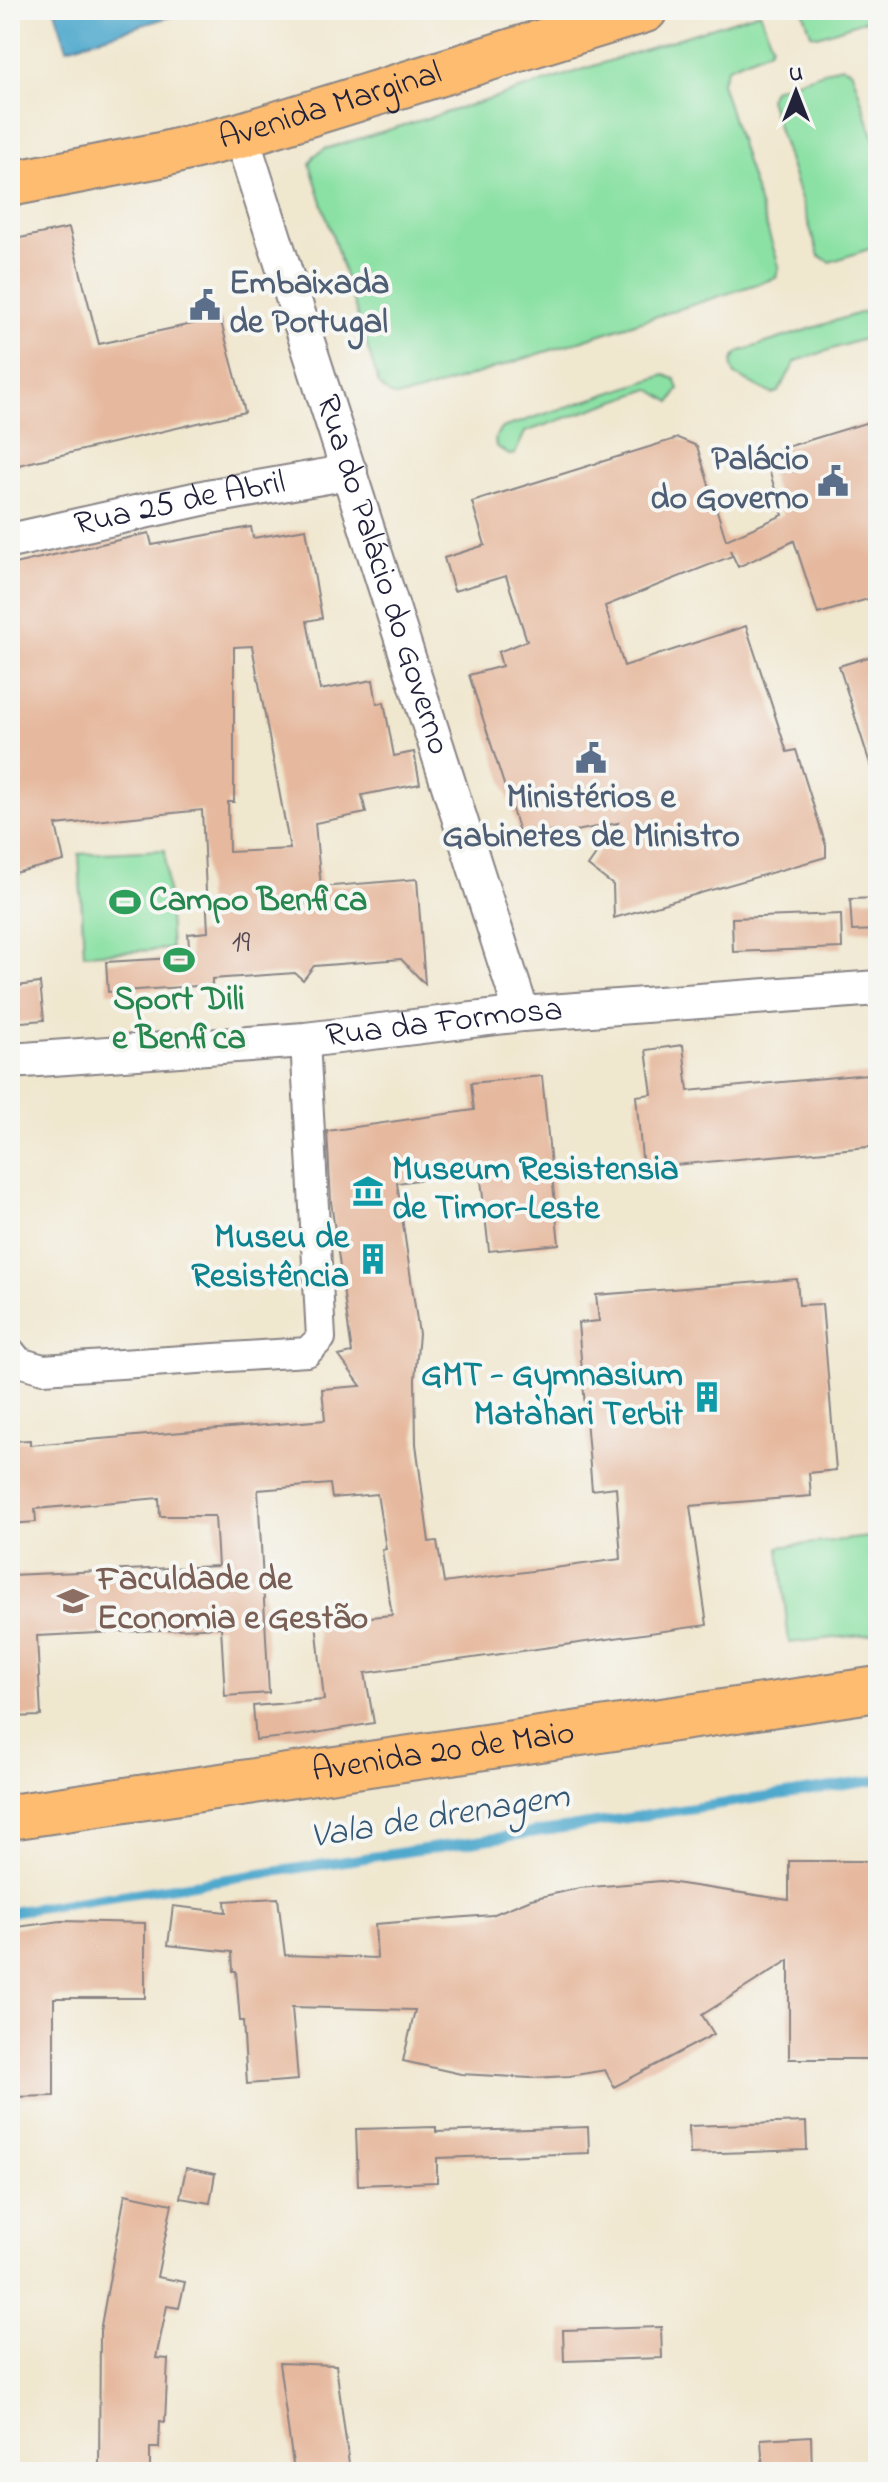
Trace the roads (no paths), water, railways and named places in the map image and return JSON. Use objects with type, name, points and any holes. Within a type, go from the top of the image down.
[{"type":"main road","name":"Avenida Marginal","points":[[10,184],[160,155],[241,135],[645,10]]},
{"type":"main road","name":"Avenida 20 de Maio","points":[[10,1817],[878,1689]]},
{"type":"street","name":"Rua do Palácio do Governo","points":[[241,135],[522,1014]]},
{"type":"street","name":"Rua 25 de Abril","points":[[10,541],[207,497],[350,472]]},
{"type":"street","name":"Rua da Formosa","points":[[10,1061],[305,1040],[522,1014],[878,988]]},
{"type":"street","points":[[10,1351],[19,1362],[43,1369],[307,1352],[321,1338],[305,1040]]},
{"type":"water","points":[[55,10],[192,10],[67,48]]},
{"type":"waterway","name":"Vala de drenagem","points":[[10,1912],[878,1780]]},
{"type":"place","name":"Embaixada de Portugal","points":[[205,305]]},
{"type":"place","name":"Palácio do Governo","points":[[833,481]]},
{"type":"place","name":"Ministérios e Gabinetes de Ministro","points":[[591,758]]},
{"type":"place","name":"Campo Benfica","points":[[125,902]]},
{"type":"place","name":"Sport Dili e Benfica","points":[[179,960]]},
{"type":"place","name":"Museum Resistensia de Timor-Leste","points":[[368,1191]]},
{"type":"place","name":"Museu de Resistência","points":[[373,1259]]},
{"type":"place","name":"GMT - Gymnasium Matahari Terbit","points":[[707,1397]]},
{"type":"place","name":"Faculdade de Economia e Gestão","points":[[73,1601]]}]
